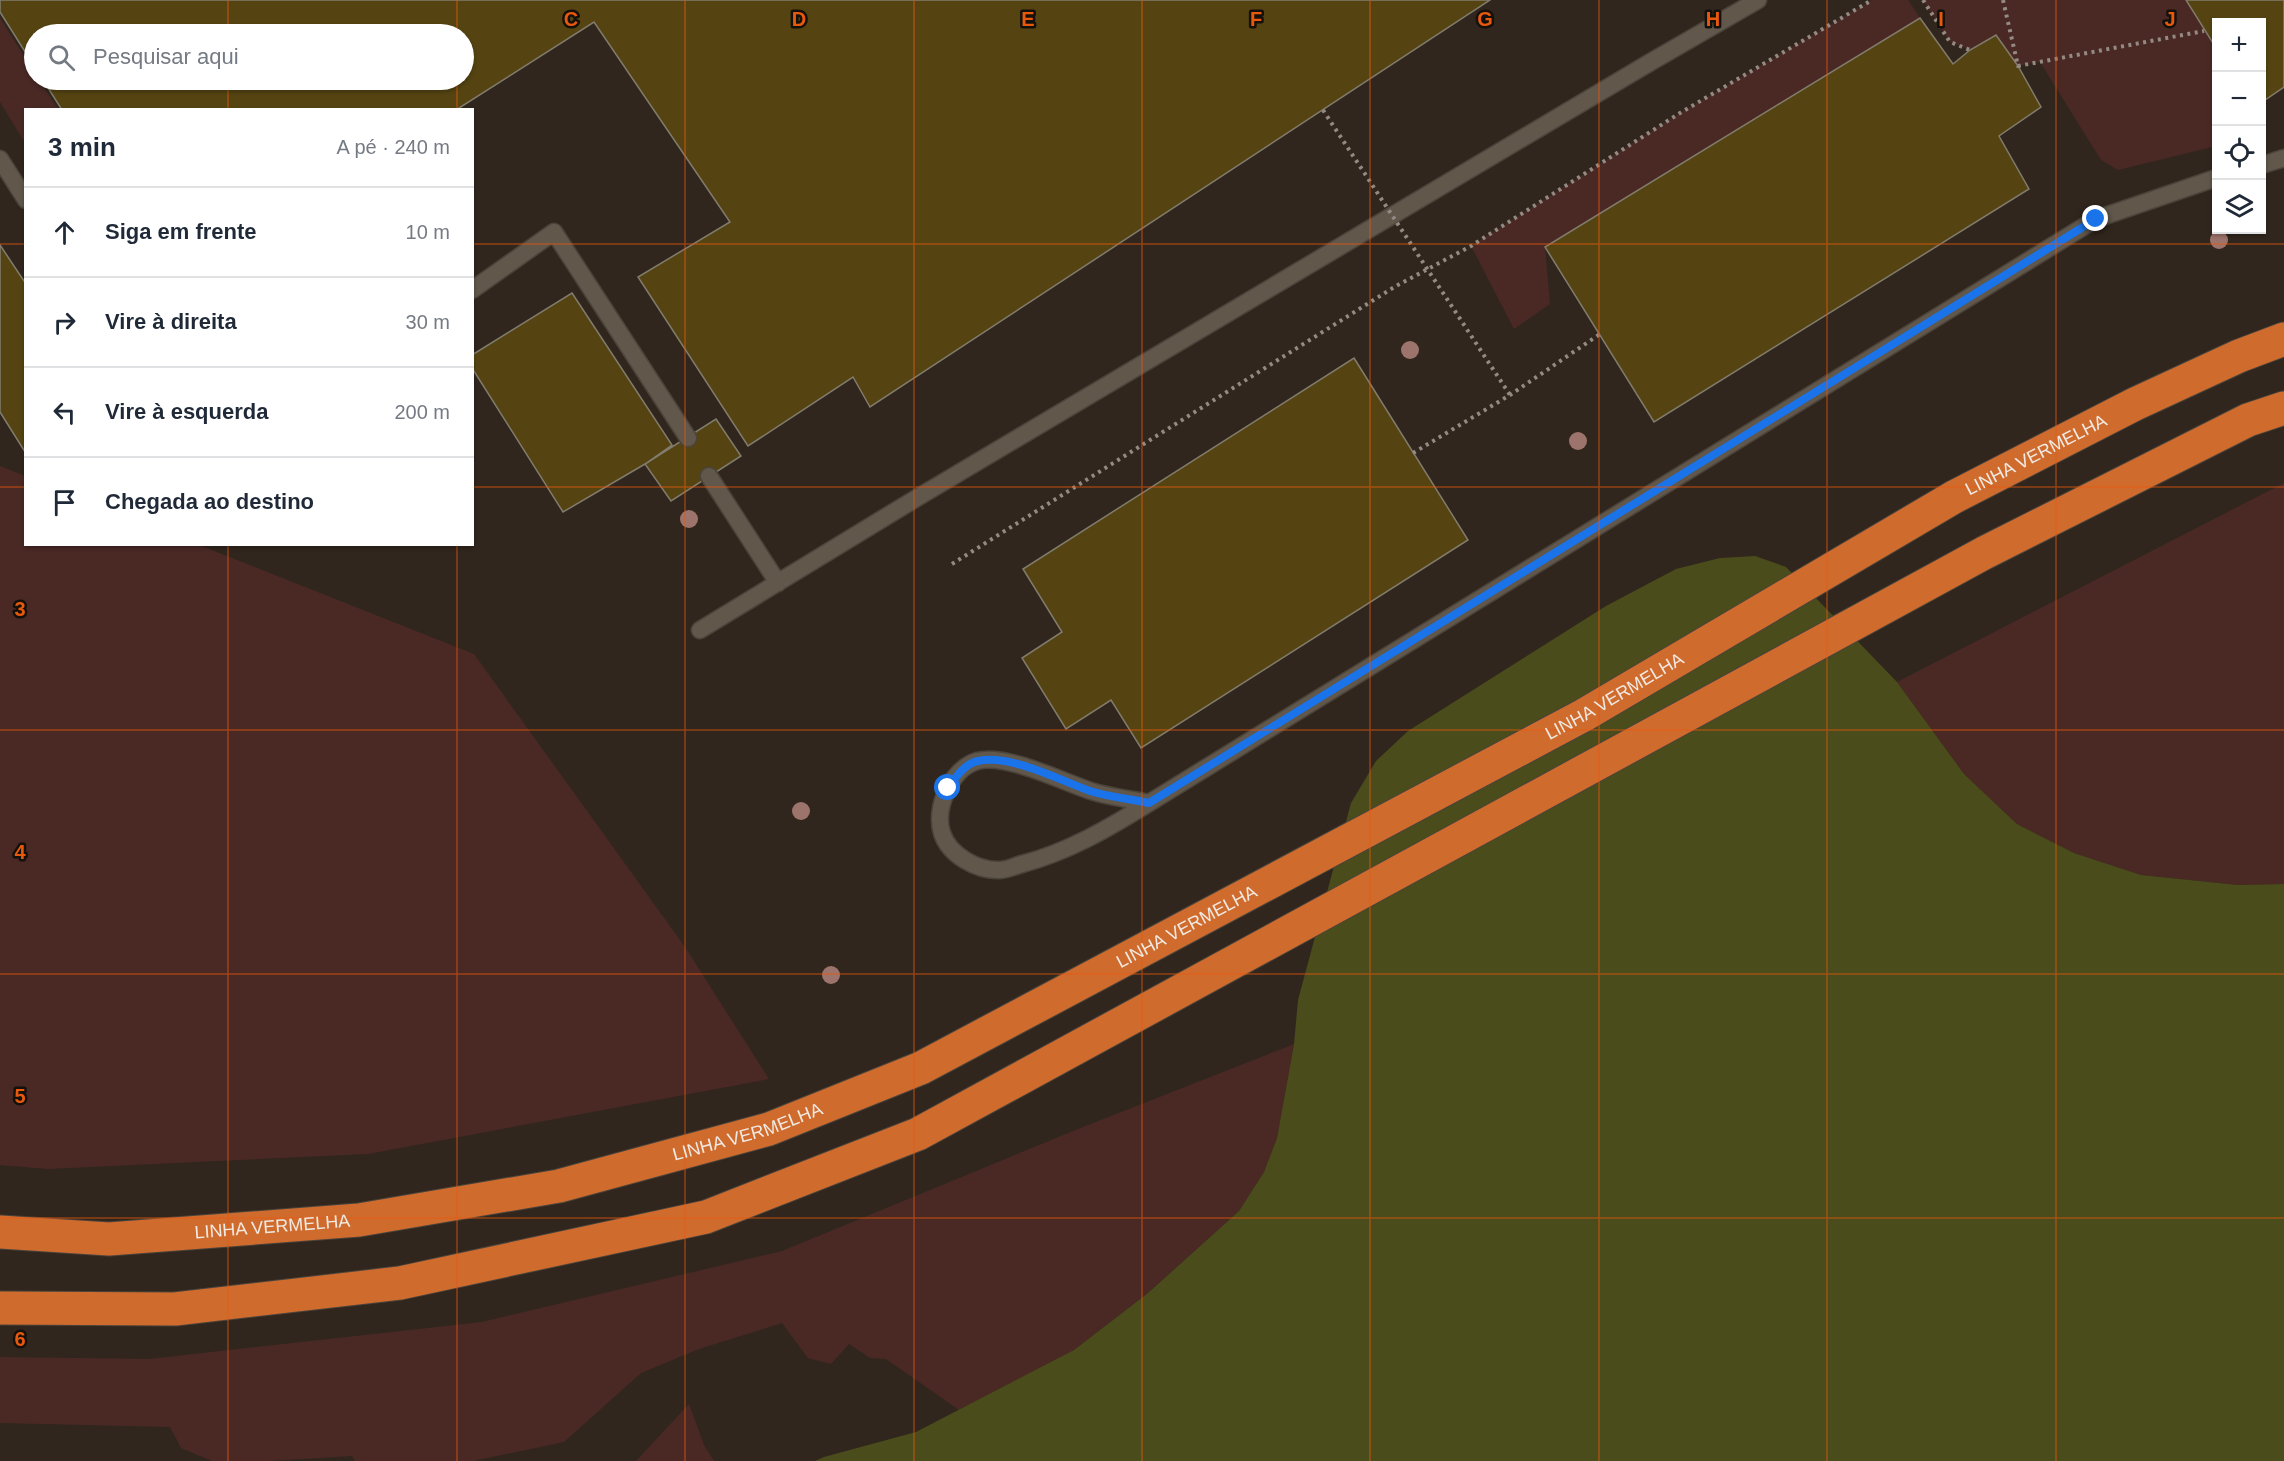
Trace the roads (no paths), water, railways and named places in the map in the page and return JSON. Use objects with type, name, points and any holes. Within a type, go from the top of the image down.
[{"type":"highway","name":"LINHA VERMELHA","points":[[0,1232],[109,1239],[359,1220],[559,1186],[769,1129],[921,1068],[1584,715],[1954,497],[2135,404],[2239,356],[2284,339]]},
{"type":"highway","points":[[0,1308],[175,1309],[400,1283],[706,1217],[918,1134],[1984,553],[2238,425],[2284,408]]},
{"type":"lane","points":[[700,630],[1557,117],[1758,0]]},
{"type":"lane","points":[[2266,164],[2284,158]]},
{"type":"lane","points":[[0,159],[24,197]]},
{"type":"lane","points":[[1149,803],[1092,792],[1014,764],[997,760],[977,761],[960,771],[948,788],[941,810],[941,831],[948,847],[963,859],[978,866],[1000,870],[1043,859],[1099,834],[2096,219],[2212,180]]},
{"type":"lane","points":[[474,289],[554,232],[687,438]]},
{"type":"lane","points":[[709,476],[778,583]]}]
